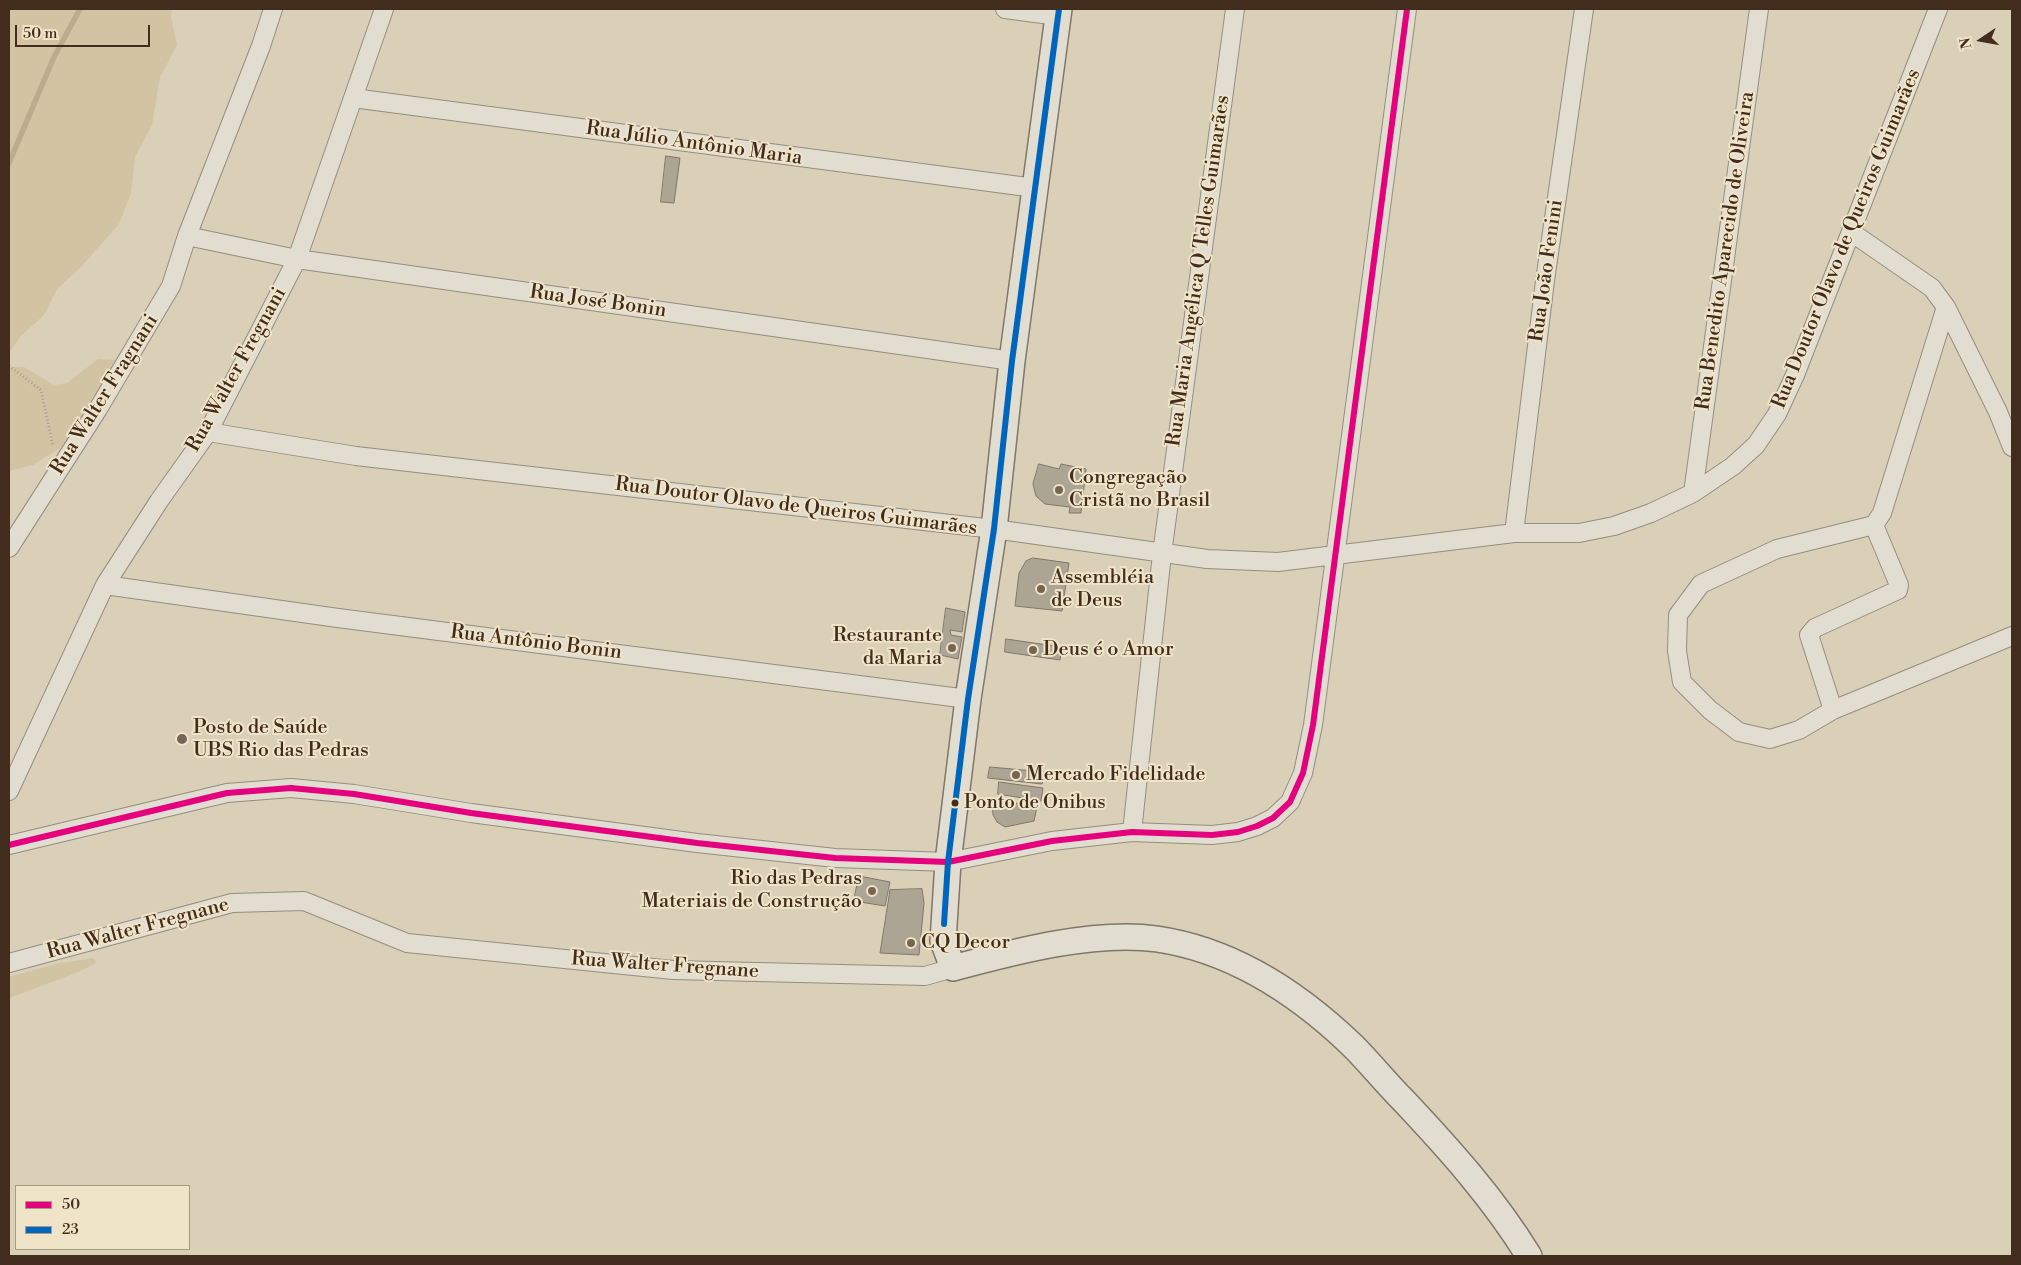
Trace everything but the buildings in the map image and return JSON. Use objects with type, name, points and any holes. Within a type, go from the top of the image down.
[{"type":"street","points":[[187,236],[261,46],[273,9]]},
{"type":"street","name":"Rua Walter Fregnani","points":[[9,791],[105,585],[159,501],[208,432],[297,259],[384,9]]},
{"type":"street","points":[[952,968],[943,941],[948,862],[968,699],[994,530],[1012,361],[1059,12],[1005,9]]},
{"type":"street","name":"Rua Maria Angélica Q Telles Guimarães","points":[[1132,832],[1162,554],[1234,9]]},
{"type":"street","points":[[9,845],[227,793],[292,788],[354,794],[471,813],[707,844],[835,858],[948,862],[1052,841],[1132,832],[1212,835],[1238,832],[1273,818],[1290,802],[1303,773],[1313,725],[1337,556],[1407,9]]},
{"type":"street","name":"Rua João Fenini","points":[[1514,533],[1545,280],[1584,9]]},
{"type":"street","name":"Rua Benedito Aparecido de Oliveira","points":[[1693,493],[1758,9]]},
{"type":"street","name":"Rua Doutor Olavo de Queiros Guimarães","points":[[208,432],[356,456],[994,530],[1207,559],[1278,562],[1514,533],[1579,533],[1614,526],[1651,513],[1693,493],[1733,466],[1756,445],[1777,414],[1851,232],[1938,9]]},
{"type":"street","name":"Rua Júlio Antônio Maria","points":[[353,98],[1035,188]]},
{"type":"street","points":[[1851,232],[1924,282],[1946,307],[1998,412],[2012,447]]},
{"type":"street","name":"Rua José Bonin","points":[[187,236],[297,259],[1012,361]]},
{"type":"street","name":"Rua Walter Fragnani","points":[[9,548],[172,286],[187,236]]},
{"type":"street","points":[[1946,307],[1882,513],[1874,525],[1777,549],[1701,584],[1678,615],[1677,651],[1682,682],[1710,710],[1739,732],[1770,739],[1799,730],[1833,710],[2012,636]]},
{"type":"street","points":[[1833,710],[1809,635],[1815,628],[1898,590],[1899,585],[1874,525]]},
{"type":"street","name":"Rua Antônio Bonin","points":[[105,585],[338,618],[968,699]]},
{"type":"street","name":"Rua Walter Fregnane","points":[[9,963],[232,903],[304,901],[407,943],[673,970],[925,976],[952,968],[1085,939],[1116,937],[1156,939],[1199,948],[1234,961],[1268,981],[1316,1014],[1353,1046],[1451,1150],[1507,1219],[1529,1256]]},
{"type":"path","points":[[9,366],[41,390],[58,471]]},
{"type":"shaded area","points":[[9,9],[172,9],[171,17],[177,45],[160,77],[152,125],[135,157],[131,193],[119,224],[81,267],[57,289],[44,315],[20,337],[9,353]]},
{"type":"shaded area","points":[[98,359],[116,360],[117,368],[77,437],[33,465],[9,471],[9,367],[24,367],[54,385],[67,383]]},
{"type":"shaded area","points":[[93,958],[97,963],[71,975],[9,998],[9,977],[55,964]]},
{"type":"waterway","points":[[9,163],[54,57],[80,9]]},
{"type":"transit line","name":"23","points":[[944,924],[948,862],[968,699],[994,529],[1012,361],[1059,9]]},
{"type":"transit line","name":"50","points":[[9,845],[227,793],[291,788],[354,794],[471,813],[697,843],[835,858],[948,862],[1052,841],[1132,832],[1212,835],[1238,832],[1273,818],[1290,802],[1303,773],[1313,725],[1407,9]]},
{"type":"place","name":"Congregação Cristã no Brasil","points":[[1059,490]]},
{"type":"place","name":"Assembléia de Deus","points":[[1041,589]]},
{"type":"place","name":"Restaurante da Maria","points":[[952,648]]},
{"type":"place","name":"Deus é o Amor","points":[[1033,650]]},
{"type":"place","name":"Posto de Saúde UBS Rio das Pedras","points":[[182,739]]},
{"type":"place","name":"Mercado Fidelidade","points":[[1016,775]]},
{"type":"place","name":"Ponto de Onibus","points":[[955,803]]},
{"type":"place","name":"Rio das Pedras Materiais de Construção","points":[[872,891]]},
{"type":"place","name":"CQ Decor","points":[[911,943]]}]
